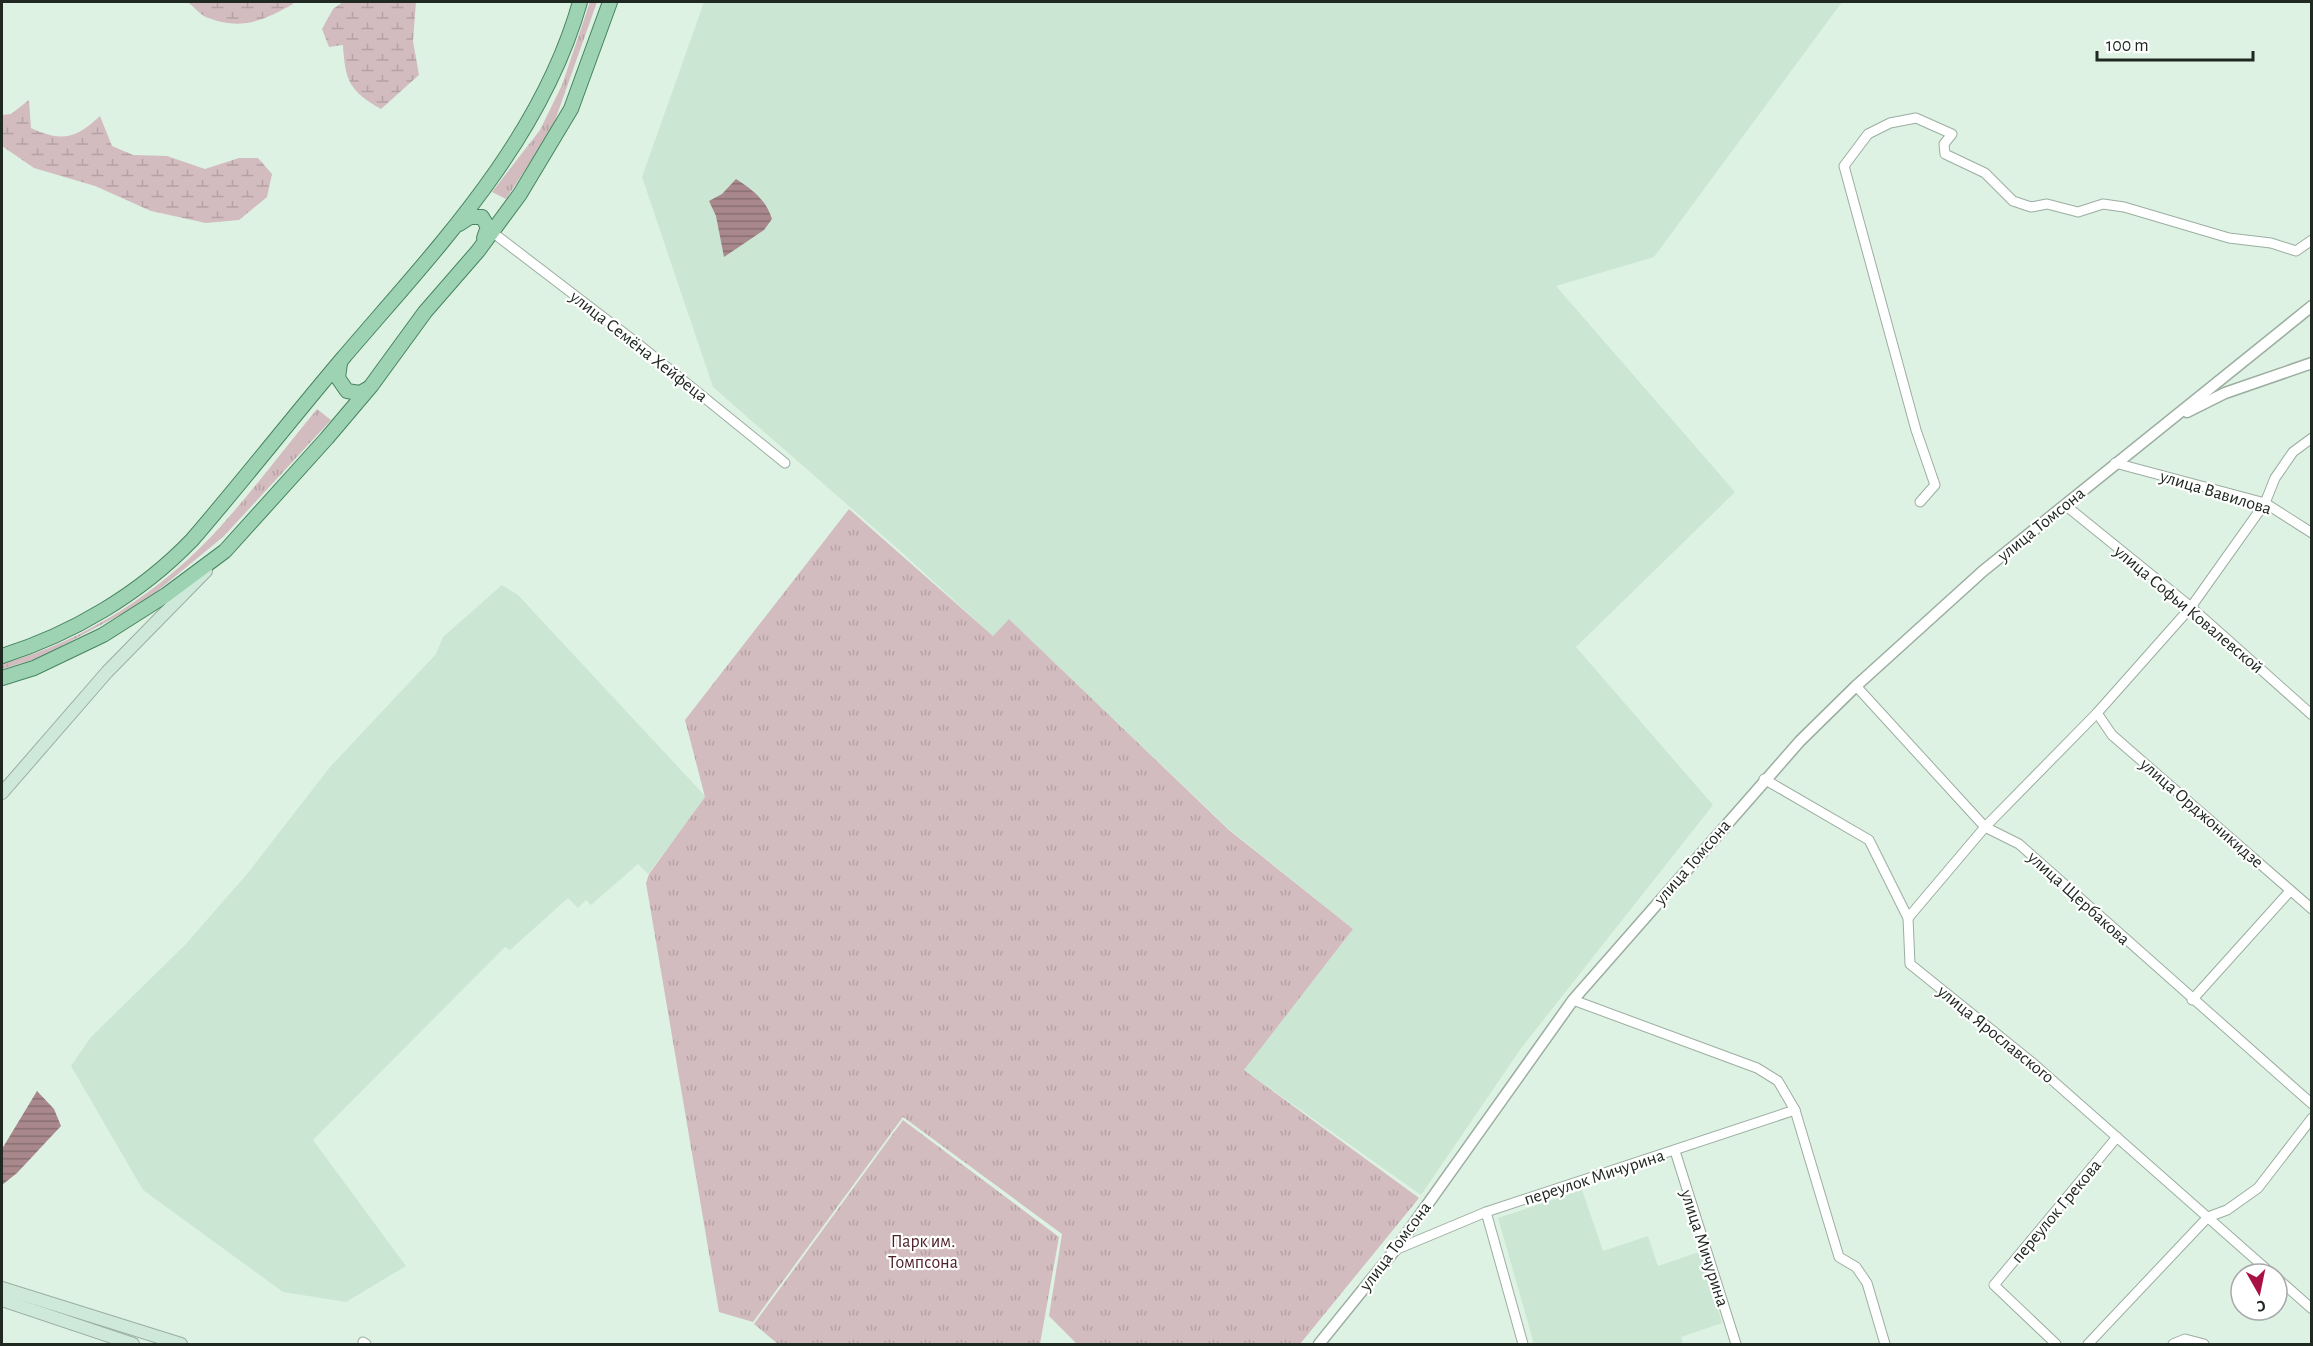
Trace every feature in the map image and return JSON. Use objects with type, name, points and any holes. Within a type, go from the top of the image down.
[{"type":"main road","points":[[2,656],[29,648],[96,615],[143,583],[177,555],[449,233],[508,156],[546,91],[580,2]]},
{"type":"main road","points":[[2,793],[107,672],[225,551],[371,386],[425,312],[478,251],[520,194],[571,109],[610,2]]},
{"type":"main road","points":[[449,233],[467,218],[482,217],[487,223],[487,230],[478,251]]},
{"type":"main road","points":[[340,361],[338,374],[344,388],[350,392],[360,393],[371,386]]},
{"type":"main road","points":[[2,678],[34,668],[103,635],[166,595],[225,551]]},
{"type":"main road","points":[[2,1288],[161,1341],[181,1344]]},
{"type":"main road","points":[[2,1300],[133,1344]]},
{"type":"street","points":[[1920,502],[1935,485],[1933,476],[1916,430],[1844,166],[1868,134],[1890,123],[1917,118],[1942,128],[1952,134],[1944,144],[1945,154],[1985,173],[2013,201],[2031,207],[2047,204],[2078,212],[2103,204],[2124,207],[2229,238],[2271,243],[2296,251],[2312,240]]},
{"type":"street","name":"улица Семёна Хейфеца","points":[[492,232],[637,343],[785,463]]},
{"type":"street","points":[[2137,445],[2312,306]]},
{"type":"street","points":[[2137,445],[2209,400],[2312,363]]},
{"type":"street","points":[[1908,918],[1985,827],[2097,713],[2191,607],[2265,503],[2275,478],[2287,461],[2312,438]]},
{"type":"street","name":"улица Томсона","points":[[1319,1344],[1395,1250],[1573,1000],[1764,779],[1856,686],[1983,571],[2137,445]]},
{"type":"street","name":"улица Вавилова","points":[[2115,463],[2265,503],[2312,532]]},
{"type":"street","name":"улица Софьи Ковалевской","points":[[2065,505],[2191,607],[2312,716]]},
{"type":"street","name":"улица Щербакова","points":[[1856,686],[1985,827],[2019,844],[2192,1000],[2312,1104]]},
{"type":"street","name":"улица Орджоникидзе","points":[[2097,713],[2112,735],[2312,909]]},
{"type":"street","name":"улица Ярославского","points":[[1764,779],[1869,840],[1908,918],[1910,964],[2034,1064],[2259,1262]]},
{"type":"street","points":[[2192,1000],[2290,891]]},
{"type":"street","points":[[1573,1000],[1757,1068],[1778,1081],[1795,1110],[1839,1257],[1856,1267],[1867,1283],[1885,1344]]},
{"type":"street","name":"переулок Мичурина","points":[[1395,1250],[1486,1212],[1795,1110]]},
{"type":"street","points":[[2088,1344],[2208,1217],[2227,1210],[2258,1188],[2312,1118]]},
{"type":"street","name":"переулок Грекова","points":[[2056,1344],[1994,1285],[2117,1137]]},
{"type":"street","name":"улица Мичурина","points":[[1675,1151],[1736,1344]]},
{"type":"street","points":[[1486,1212],[1523,1344]]},
{"type":"street","points":[[2289,1289],[2312,1309]]},
{"type":"street","points":[[2173,1344],[2185,1339],[2204,1344]]},
{"type":"shaded area","points":[[704,2],[1842,2],[1654,257],[1556,286],[1735,492],[1576,647],[1713,805],[1522,1047],[1421,1195],[1244,1070],[1353,929],[1229,829],[1009,619],[993,636],[898,549],[713,387],[642,177]]},
{"type":"shaded area","points":[[736,179],[758,196],[772,219],[764,230],[724,257],[716,216],[709,201],[722,194]]},
{"type":"shaded area","points":[[502,585],[518,595],[706,797],[648,874],[638,864],[591,905],[586,900],[578,908],[568,898],[510,950],[505,947],[313,1140],[406,1266],[346,1302],[283,1292],[143,1190],[71,1066],[91,1037],[185,945],[247,874],[330,767],[436,654],[443,637]]},
{"type":"shaded area","points":[[37,1091],[54,1109],[61,1126],[17,1173],[2,1185],[2,1149]]},
{"type":"shaded area","points":[[1582,1190],[1603,1251],[1648,1236],[1658,1266],[1702,1251],[1722,1323],[1681,1337],[1683,1344],[1534,1344],[1498,1218]]},
{"type":"green space","points":[[187,2],[292,2],[293,4],[272,15],[241,24],[206,17]]},
{"type":"green space","points":[[343,2],[416,2],[413,41],[419,75],[381,109],[355,90],[347,76],[343,45],[329,47],[322,29],[333,9]]},
{"type":"green space","points":[[590,2],[597,2],[552,129],[506,199],[492,192],[540,130],[562,85]]},
{"type":"green space","points":[[29,100],[31,128],[51,135],[76,134],[100,116],[112,146],[133,155],[167,156],[205,169],[239,158],[258,158],[272,174],[267,197],[239,220],[206,223],[151,211],[95,186],[34,168],[2,146],[2,115],[11,114]]},
{"type":"green space","points":[[317,409],[331,420],[223,537],[144,602],[39,658],[2,669],[2,664],[63,642],[93,627],[149,592],[199,549],[221,526]]},
{"type":"green space","points":[[849,509],[993,636],[1009,619],[1229,830],[1353,929],[1244,1070],[1419,1198],[1300,1344],[1077,1344],[1049,1316],[1062,1234],[903,1117],[753,1322],[719,1312],[646,883],[649,874],[705,797],[685,720]]},
{"type":"green space","name":"Парк им. Томпсона","points":[[903,1120],[1059,1237],[1040,1344],[778,1344],[754,1324]]}]
